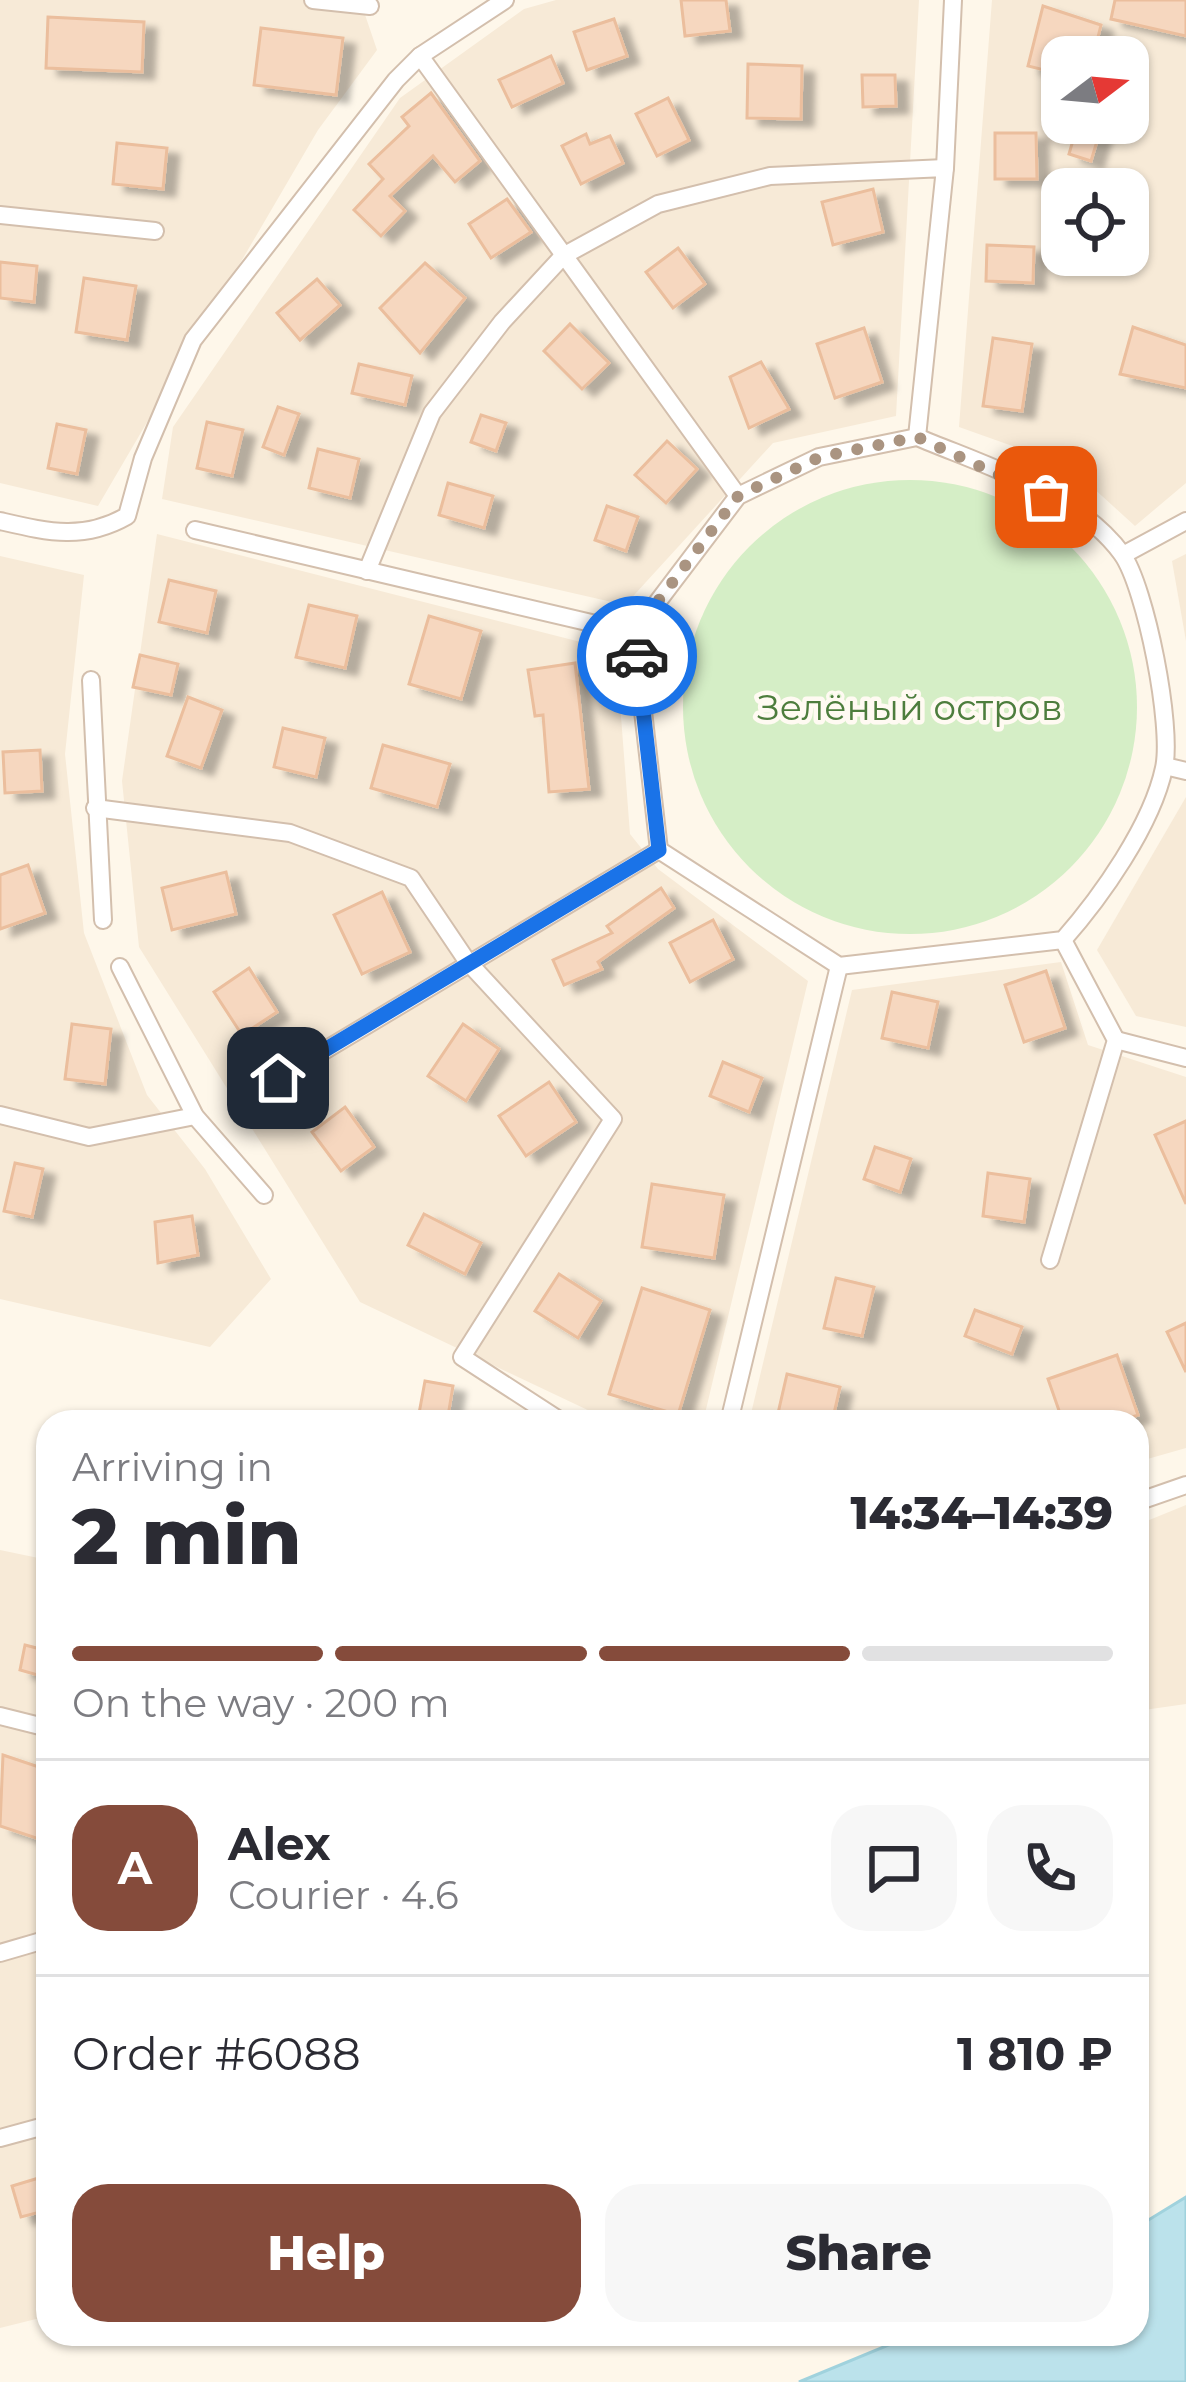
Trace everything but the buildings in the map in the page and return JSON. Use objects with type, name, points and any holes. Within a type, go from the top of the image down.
[{"type":"street","points":[[313,0],[370,6]]},
{"type":"street","points":[[0,521],[64,535],[101,531],[127,516],[143,458],[194,340],[286,214],[420,56],[505,0]]},
{"type":"street","points":[[917,437],[945,168],[952,0]]},
{"type":"street","points":[[420,56],[738,496]]},
{"type":"street","points":[[367,571],[432,413],[502,322],[562,256],[658,204],[770,176],[945,168]]},
{"type":"street","points":[[0,215],[155,231]]},
{"type":"street","points":[[917,437],[1013,478],[1079,515],[1123,555],[1155,646],[1165,766],[1111,886],[1063,940],[839,966],[659,850],[634,633],[738,496],[820,457],[917,437]]},
{"type":"street","points":[[1123,555],[1186,521]]},
{"type":"street","points":[[196,530],[634,633]]},
{"type":"street","points":[[92,680],[103,920]]},
{"type":"street","points":[[1165,766],[1186,771]]},
{"type":"street","points":[[95,808],[290,833],[411,878],[466,961],[613,1119],[462,1358],[543,1410]]},
{"type":"street","points":[[278,1078],[466,961],[659,850]]},
{"type":"street","points":[[1050,1260],[1116,1040],[1063,940]]},
{"type":"street","points":[[732,1410],[839,966]]},
{"type":"street","points":[[120,967],[195,1116],[264,1195]]},
{"type":"street","points":[[1116,1040],[1186,1058]]},
{"type":"street","points":[[0,1115],[89,1137],[195,1116]]},
{"type":"street","points":[[1149,1498],[1186,1486]]},
{"type":"street","points":[[0,1716],[36,1725]]},
{"type":"street","points":[[0,1953],[36,1942]]},
{"type":"street","points":[[0,2138],[36,2128]]},
{"type":"shaded area","points":[[0,0],[360,0],[377,50],[318,130],[98,506],[0,483]]},
{"type":"shaded area","points":[[556,0],[919,0],[896,416],[773,443],[625,605],[162,499],[173,427],[400,98],[524,9]]},
{"type":"shaded area","points":[[992,0],[1186,0],[1186,483],[1135,526],[1069,466],[959,427]]},
{"type":"shaded area","points":[[157,534],[616,651],[630,834],[658,869],[808,981],[706,1410],[588,1410],[360,1302],[139,947],[122,781]]},
{"type":"shaded area","points":[[1186,554],[1186,641],[1172,561]]},
{"type":"shaded area","points":[[0,556],[84,575],[65,754],[84,933],[147,1095],[205,1169],[271,1279],[210,1347],[0,1299]]},
{"type":"shaded area","points":[[1186,797],[1186,1027],[1136,1016],[1097,950]]},
{"type":"shaded area","points":[[1061,962],[1088,1045],[1186,1077],[1186,1448],[1149,1459],[1149,1410],[752,1410],[852,990]]},
{"type":"shaded area","points":[[1186,1505],[1186,1704],[1149,1709],[1149,1520]]},
{"type":"shaded area","points":[[0,1550],[36,1558],[36,2319],[0,2328]]},
{"type":"green space","name":"Зелёный остров","points":[[910,480],[954,484],[997,497],[1036,518],[1071,546],[1099,581],[1120,620],[1133,663],[1137,707],[1133,751],[1120,794],[1099,833],[1071,868],[1036,896],[997,917],[954,930],[910,934],[866,930],[823,917],[784,896],[749,868],[721,833],[700,794],[687,751],[683,707],[687,663],[700,620],[721,581],[749,546],[784,518],[823,497],[866,484]]},
{"type":"water","points":[[1186,2197],[1186,2382],[799,2382],[886,2346],[1149,2346],[1149,2220]]},
{"type":"way so far","points":[[637,656],[634,633],[738,496],[820,457],[917,437],[1046,497]]},
{"type":"route","points":[[278,1078],[466,961],[659,850],[637,656]]}]
